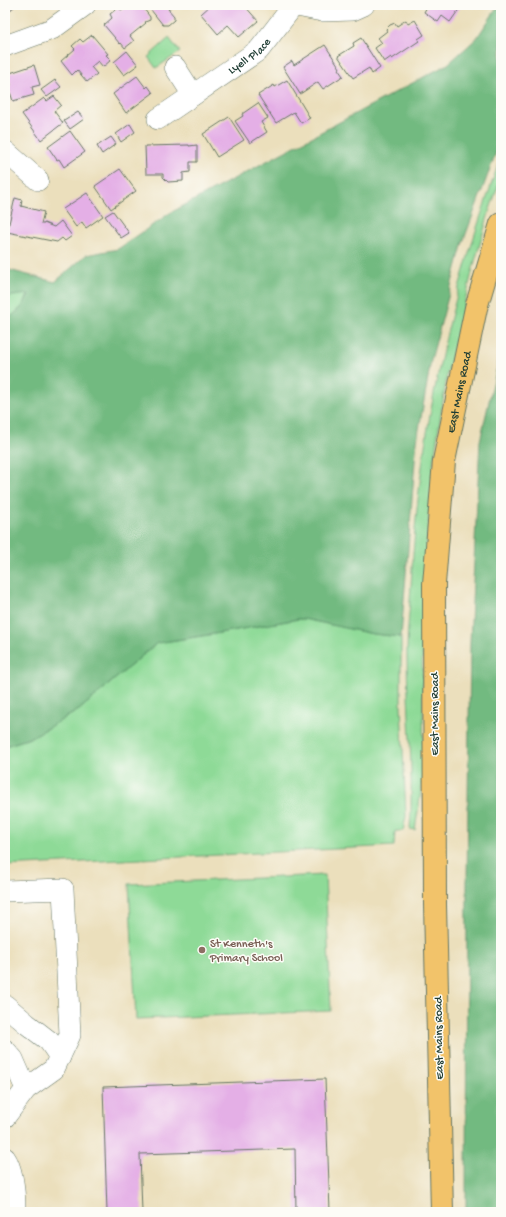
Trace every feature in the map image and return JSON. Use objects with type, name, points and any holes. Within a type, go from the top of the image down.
[{"type":"main road","name":"East Mains Road","points":[[442,1212],[435,904],[434,584],[444,461],[476,308],[501,224]]},
{"type":"street","points":[[5,46],[52,29],[85,5]]},
{"type":"street","points":[[293,5],[322,11],[353,10],[364,5]]},
{"type":"street","name":"Lyell Place","points":[[158,119],[259,50],[293,5]]},
{"type":"street","points":[[175,67],[193,95]]},
{"type":"street","points":[[5,151],[38,180]]},
{"type":"street","points":[[5,891],[63,889],[70,1035],[54,1069],[26,1089],[5,1117]]},
{"type":"street","points":[[5,1006],[49,1041],[60,1057]]},
{"type":"street","points":[[5,1050],[13,1059],[26,1089]]},
{"type":"street","points":[[5,1158],[9,1164],[14,1194],[15,1212]]},
{"type":"green space","points":[[499,5],[501,5],[501,139],[463,242],[431,360],[417,441],[401,637],[373,634],[298,619],[157,643],[79,710],[30,738],[5,746],[5,322],[22,307],[29,294],[12,296],[5,299],[5,269],[55,282],[86,255],[118,249],[170,213],[448,64],[476,39]]},
{"type":"green space","points":[[169,38],[180,52],[156,68],[148,57]]},
{"type":"green space","points":[[501,157],[501,178],[490,209],[473,268],[447,375],[433,465],[426,550],[422,636],[424,772],[415,830],[410,829],[411,762],[407,643],[415,530],[421,474],[434,391],[452,312],[475,233]]},
{"type":"green space","points":[[29,293],[22,307],[5,322],[5,299],[12,296]]},
{"type":"green space","points":[[501,349],[501,1212],[466,1212],[467,884],[470,643],[480,441]]},
{"type":"green space","points":[[298,619],[373,634],[401,637],[401,706],[406,816],[403,831],[395,831],[394,846],[5,866],[5,746],[30,738],[79,710],[157,643]]},
{"type":"green space","points":[[325,875],[331,1011],[136,1019],[129,884]]},
{"type":"building","points":[[5,5],[13,5],[14,7],[5,14]]},
{"type":"building","points":[[128,5],[141,5],[150,17],[150,20],[145,22],[146,23],[130,36],[134,41],[125,48],[104,25],[112,18],[110,14],[119,7],[121,10]]},
{"type":"building","points":[[147,5],[173,5],[168,9],[174,16],[174,20],[168,25],[163,25]]},
{"type":"building","points":[[211,5],[244,5],[258,21],[239,37],[228,25],[218,34],[201,14]]},
{"type":"building","points":[[428,5],[462,5],[450,22],[442,16],[438,22],[424,12]]},
{"type":"building","points":[[406,20],[408,24],[415,20],[424,35],[418,39],[419,41],[392,59],[391,57],[384,62],[375,48],[382,43],[378,38],[387,31],[386,29],[390,25],[395,23],[397,26]]},
{"type":"building","points":[[92,35],[108,54],[106,55],[111,60],[103,67],[98,61],[91,67],[97,74],[87,82],[77,70],[72,75],[61,61],[75,49],[72,46],[80,39],[83,42]]},
{"type":"building","points":[[361,38],[380,68],[372,74],[369,68],[353,78],[338,56],[354,46],[353,43]]},
{"type":"building","points":[[325,45],[340,68],[338,69],[343,76],[323,89],[318,82],[300,94],[283,67],[292,61],[294,65]]},
{"type":"building","points":[[127,51],[138,65],[124,75],[114,62]]},
{"type":"building","points":[[34,65],[40,85],[32,87],[34,95],[13,101],[8,86],[11,85],[7,74]]},
{"type":"building","points":[[137,76],[146,88],[148,86],[153,93],[126,113],[113,94]]},
{"type":"building","points":[[55,80],[61,87],[47,97],[41,90]]},
{"type":"building","points":[[287,80],[310,118],[301,123],[294,112],[276,123],[258,95],[274,85],[275,87]]},
{"type":"building","points":[[54,96],[61,105],[54,111],[63,123],[41,140],[22,114],[44,98],[47,101]]},
{"type":"building","points":[[258,103],[268,118],[261,122],[267,132],[250,143],[235,121]]},
{"type":"building","points":[[78,112],[84,119],[70,129],[64,121]]},
{"type":"building","points":[[229,117],[244,140],[217,157],[203,134]]},
{"type":"building","points":[[130,124],[135,132],[121,142],[116,134]]},
{"type":"building","points":[[70,131],[85,152],[64,167],[48,147]]},
{"type":"building","points":[[111,137],[116,144],[102,154],[97,146]]},
{"type":"building","points":[[197,145],[197,162],[190,162],[190,172],[183,173],[183,181],[168,182],[163,177],[163,174],[146,174],[145,146]]},
{"type":"building","points":[[120,169],[136,191],[111,209],[95,186]]},
{"type":"building","points":[[87,193],[103,216],[86,228],[82,222],[76,227],[63,209]]},
{"type":"building","points":[[15,198],[22,200],[21,206],[44,212],[41,224],[44,223],[54,227],[61,221],[72,236],[65,241],[62,238],[57,242],[7,232]]},
{"type":"building","points":[[113,211],[129,233],[121,238],[105,216]]},
{"type":"building","points":[[325,1079],[330,1211],[296,1212],[295,1149],[140,1154],[142,1212],[107,1212],[103,1087]]},
{"type":"place","name":"St Kenneth's Primary School","points":[[202,950]]}]
